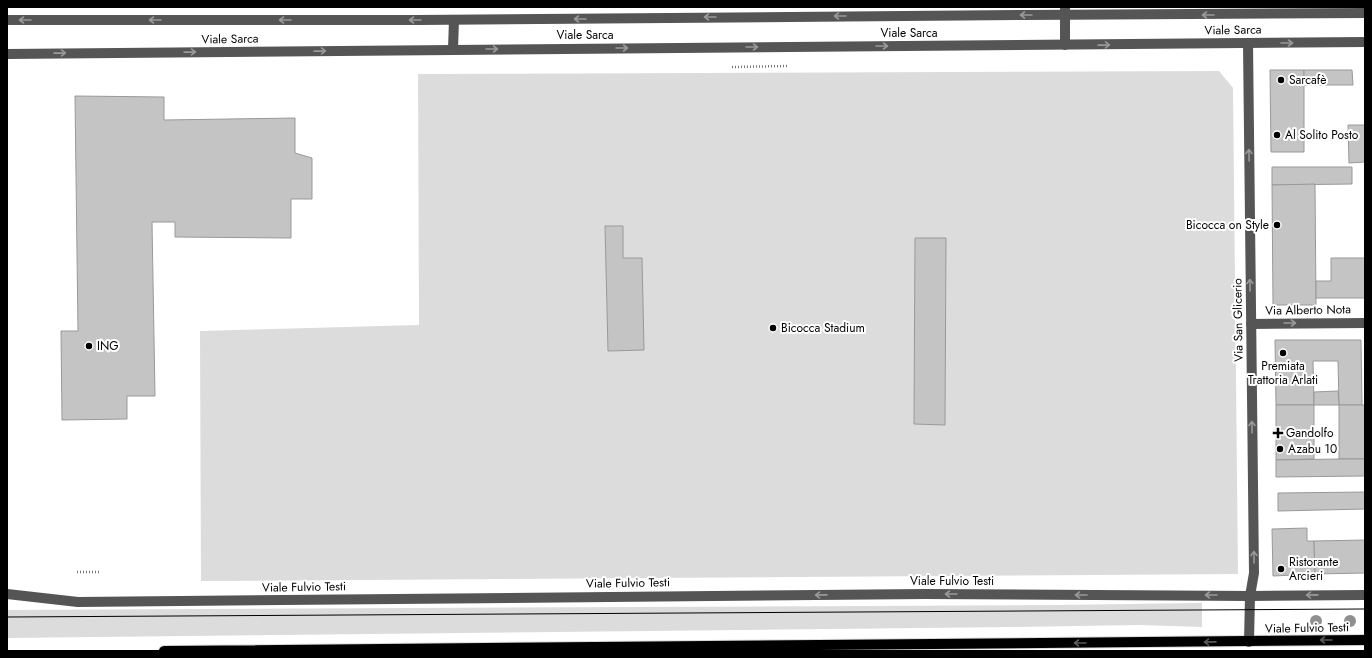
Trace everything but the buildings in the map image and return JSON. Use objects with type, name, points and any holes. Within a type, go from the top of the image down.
[{"type":"main road","name":"Viale Fulvio Testi","points":[[164,651],[1249,646],[1278,640],[1365,640]]},
{"type":"street","name":"Viale Sarca","points":[[7,20],[454,20],[1065,11],[1247,11],[1365,14]]},
{"type":"street","points":[[1065,11],[1065,45]]},
{"type":"street","points":[[453,49],[454,20]]},
{"type":"street","name":"Viale Sarca","points":[[7,54],[1365,42]]},
{"type":"street","name":"Via San Glicerio","points":[[1248,43],[1254,573],[1250,596]]},
{"type":"street","name":"Via Alberto Nota","points":[[1251,324],[1365,323]]},
{"type":"street","name":"Viale Fulvio Testi","points":[[7,594],[78,602],[917,594],[1250,596],[1365,595]]},
{"type":"street","name":"Viale Fulvio Testi","points":[[1249,646],[1250,596]]},
{"type":"path","points":[[732,67],[789,66]]},
{"type":"path","points":[[77,572],[101,572]]},
{"type":"shaded area","name":"Bicocca Stadium","points":[[1219,71],[1233,88],[1238,574],[201,581],[200,331],[419,325],[418,74]]},
{"type":"shaded area","points":[[1202,603],[1202,627],[1139,625],[7,638],[7,610]]},
{"type":"tram line","points":[[7,617],[1365,609]]},
{"type":"place","name":"Sarcafè","points":[[1281,80]]},
{"type":"place","name":"Al Solito Posto","points":[[1277,135]]},
{"type":"place","name":"Bicocca on Style","points":[[1277,225]]},
{"type":"place","name":"Bicocca Stadium","points":[[773,328]]},
{"type":"place","name":"ING","points":[[89,346]]},
{"type":"place","name":"Premiata Trattoria Arlati","points":[[1283,353]]},
{"type":"place","name":"Gandolfo","points":[[1278,433]]},
{"type":"place","name":"Azabu 10","points":[[1280,449]]},
{"type":"place","name":"Ristorante Arcieri","points":[[1281,569]]}]
